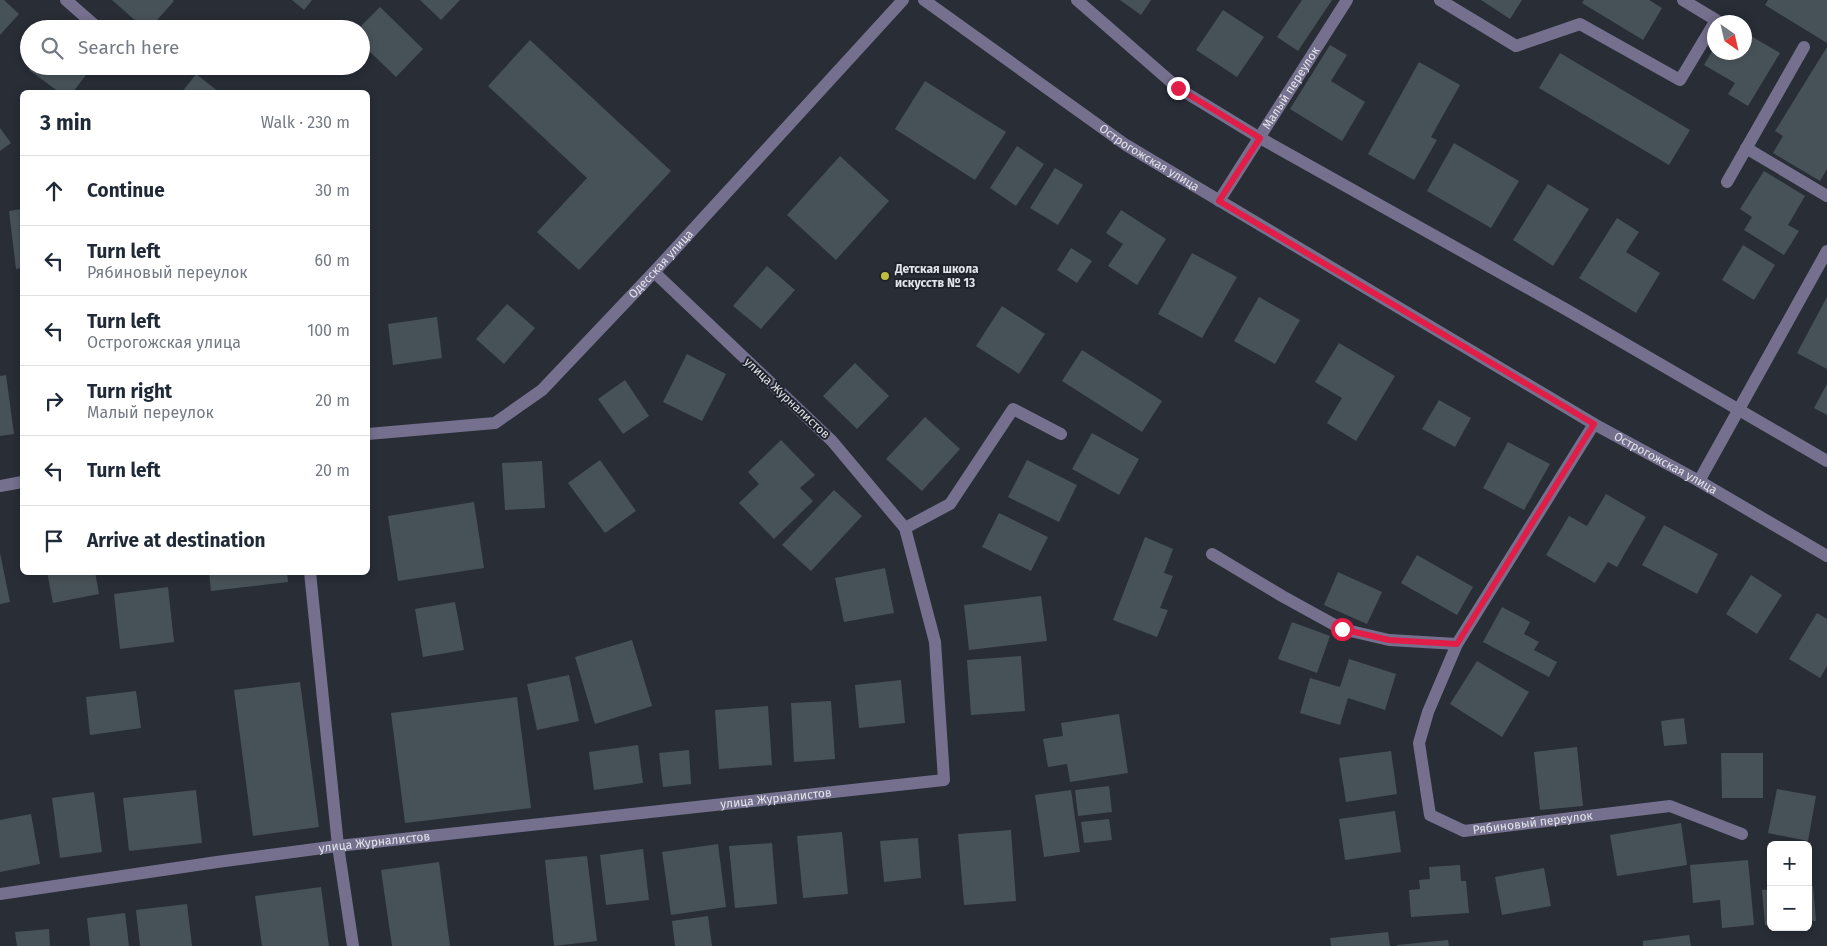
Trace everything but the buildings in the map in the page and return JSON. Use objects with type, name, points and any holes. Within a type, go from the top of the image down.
[{"type":"street","points":[[66,0],[89,20]]},
{"type":"street","name":"Одесская улица","points":[[370,434],[495,424],[542,390],[654,272],[903,0]]},
{"type":"street","name":"Острогожская улица","points":[[924,0],[1126,145],[1594,424],[1699,481],[1827,556]]},
{"type":"street","points":[[1077,0],[1178,88],[1260,138],[1558,306],[1827,461]]},
{"type":"street","name":"Малый переулок","points":[[1219,201],[1347,0]]},
{"type":"street","points":[[1440,0],[1516,46],[1580,24],[1680,80],[1716,20],[1683,0]]},
{"type":"street","points":[[1727,182],[1804,47]]},
{"type":"street","points":[[1746,148],[1827,196]]},
{"type":"street","points":[[1699,481],[1827,252]]},
{"type":"street","name":"улица Журналистов","points":[[0,894],[338,846],[944,780],[935,642],[905,528],[832,441],[654,272]]},
{"type":"street","points":[[905,528],[950,504],[1013,408],[1061,434]]},
{"type":"street","name":"Рябиновый переулок","points":[[1594,424],[1457,644],[1428,712],[1419,744],[1430,814],[1464,831],[1670,806],[1742,834]]},
{"type":"street","points":[[0,486],[20,482]]},
{"type":"street","points":[[1212,554],[1342,629],[1389,640],[1457,644]]},
{"type":"street","points":[[310,575],[338,846],[352,946]]},
{"type":"place","name":"Детская школа искусств № 13","points":[[885,276]]},
{"type":"route","points":[[1178,88],[1260,138],[1219,201],[1594,424],[1457,644],[1389,640],[1342,629]]}]
